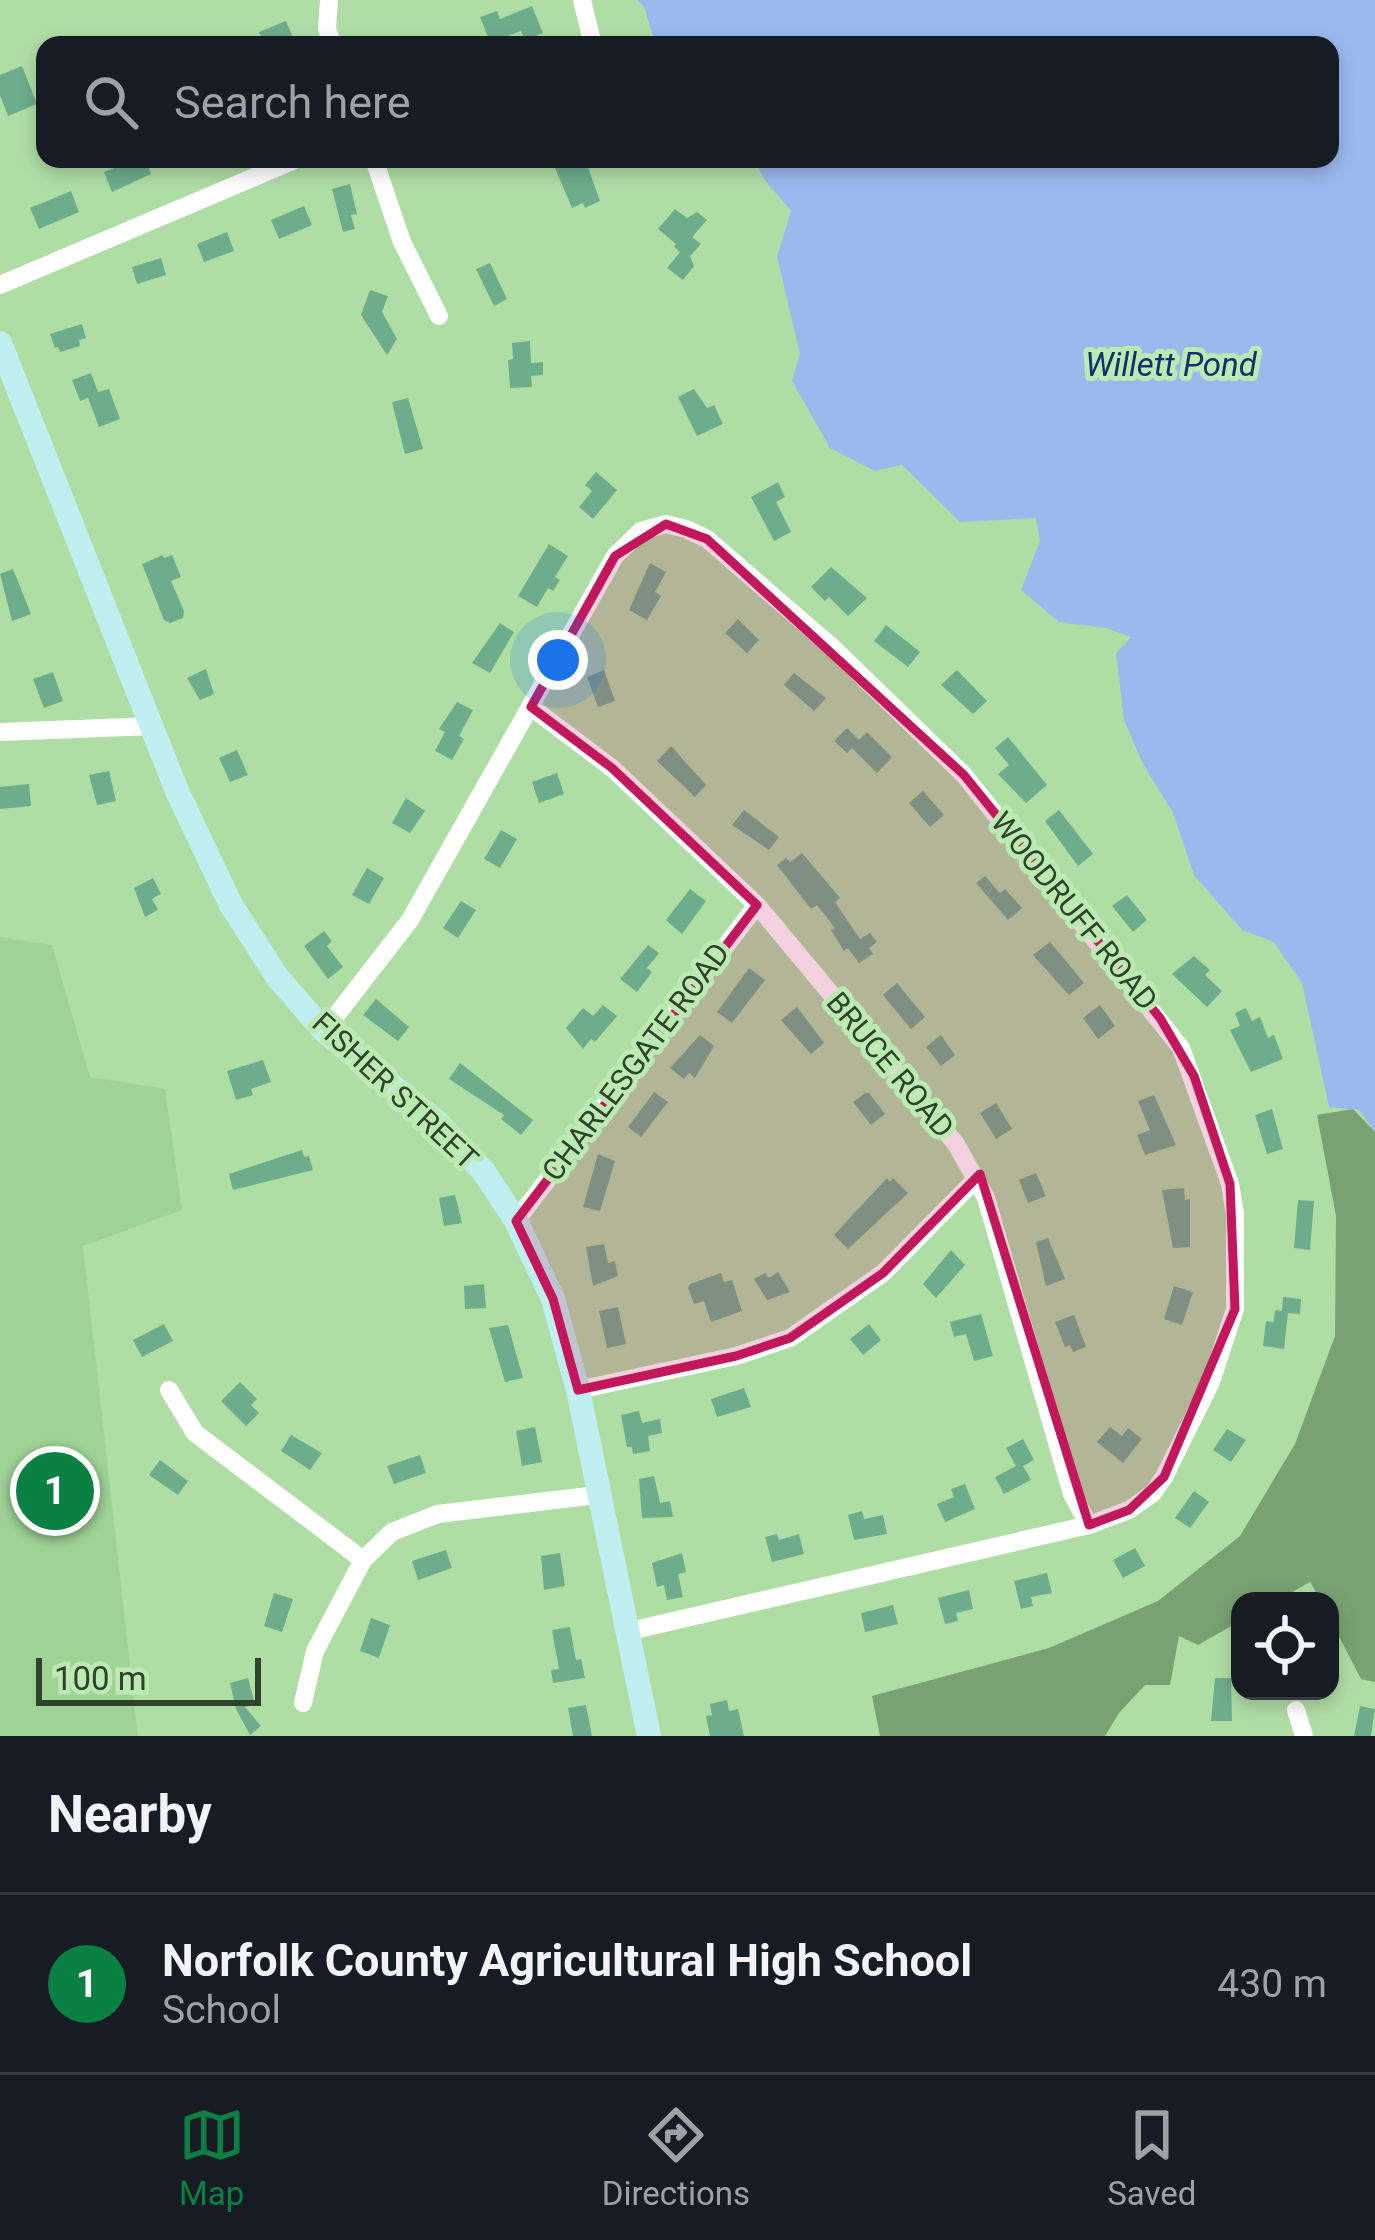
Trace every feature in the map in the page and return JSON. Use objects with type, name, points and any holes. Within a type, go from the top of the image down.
[{"type":"main road","name":"FISHER STREET","points":[[0,343],[177,791],[231,905],[278,978],[324,1031],[436,1121],[484,1172],[516,1221],[554,1298],[578,1390],[649,1736]]},
{"type":"street","points":[[329,0],[330,36]]},
{"type":"street","points":[[582,0],[591,36]]},
{"type":"street","points":[[0,285],[275,168]]},
{"type":"street","points":[[377,168],[402,242],[439,316]]},
{"type":"street","name":"WOODRUFF ROAD","points":[[324,1031],[410,920],[596,586],[628,541],[641,531],[666,524],[707,539],[871,682],[964,775],[1181,1048],[1229,1184],[1235,1214],[1235,1309],[1211,1382],[1153,1492],[1129,1510],[1090,1525],[630,1630]]},
{"type":"street","name":"BRUCE ROAD","points":[[531,707],[612,768],[757,905],[956,1144],[986,1198],[1072,1493],[1090,1525]]},
{"type":"street","points":[[0,732],[153,726]]},
{"type":"street","name":"CHARLESGATE ROAD","points":[[516,1221],[757,905]]},
{"type":"street","points":[[578,1390],[736,1356],[790,1338],[883,1273],[976,1179]]},
{"type":"street","points":[[169,1390],[195,1433],[363,1560]]},
{"type":"street","points":[[303,1703],[315,1652],[363,1560],[392,1532],[438,1514],[596,1495]]},
{"type":"street","points":[[1296,1710],[1304,1736]]},
{"type":"highlighted area","points":[[666,524],[707,539],[964,775],[1160,1018],[1194,1076],[1230,1184],[1235,1309],[1164,1477],[1129,1510],[1089,1525],[980,1174],[883,1273],[790,1338],[736,1356],[578,1390],[553,1299],[516,1221],[757,905],[612,768],[531,707],[615,556]]},
{"type":"shaded area","points":[[0,937],[52,945],[90,1077],[165,1089],[182,1210],[83,1246],[138,1736],[0,1736]]},
{"type":"shaded area","points":[[1353,1109],[1375,1132],[1375,1682],[1361,1679],[1339,1636],[1339,1592],[1316,1592],[1310,1582],[1292,1592],[1231,1592],[1231,1626],[1198,1645],[1179,1636],[1170,1685],[1145,1685],[1105,1736],[880,1736],[872,1696],[1049,1648],[1158,1601],[1240,1536],[1295,1444],[1335,1336],[1336,1216],[1317,1115]]},
{"type":"water","name":"Willett Pond","points":[[637,0],[1375,0],[1375,1132],[1359,1110],[1329,1107],[1302,983],[1274,942],[1242,930],[1194,875],[1173,813],[1142,762],[1124,720],[1116,653],[1131,637],[1106,628],[1059,622],[1021,590],[1040,541],[1036,518],[960,522],[902,465],[875,471],[830,448],[792,381],[800,354],[777,257],[791,211],[758,168],[1339,168],[1339,36],[653,36]]},
{"type":"building","points":[[532,6],[543,33],[488,36],[480,17],[497,11],[500,19]]},
{"type":"building","points":[[286,21],[292,36],[261,36],[259,32]]},
{"type":"building","points":[[22,66],[36,104],[8,116],[0,95],[0,75]]},
{"type":"building","points":[[149,168],[151,174],[112,192],[104,172]]},
{"type":"building","points":[[555,168],[588,168],[600,201],[572,208]]},
{"type":"building","points":[[350,184],[357,214],[351,215],[355,229],[343,232],[332,189]]},
{"type":"building","points":[[71,191],[79,212],[39,229],[30,208]]},
{"type":"building","points":[[304,206],[312,225],[279,239],[271,220]]},
{"type":"building","points":[[675,209],[687,218],[697,212],[707,220],[692,237],[701,244],[690,256],[694,266],[683,280],[667,268],[680,252],[658,229]]},
{"type":"building","points":[[227,232],[234,251],[204,262],[197,244]]},
{"type":"building","points":[[161,258],[166,275],[137,284],[132,267]]},
{"type":"building","points":[[490,263],[507,299],[494,306],[476,269]]},
{"type":"building","points":[[370,290],[388,296],[382,312],[397,339],[387,355],[361,315]]},
{"type":"building","points":[[82,324],[86,338],[79,340],[80,346],[60,352],[55,348],[50,334]]},
{"type":"building","points":[[530,341],[531,363],[543,362],[543,375],[531,376],[532,387],[510,388],[512,343]]},
{"type":"building","points":[[91,373],[98,392],[109,389],[120,419],[99,427],[88,398],[80,401],[72,380]]},
{"type":"building","points":[[694,389],[707,408],[714,405],[723,424],[697,436],[678,397]]},
{"type":"building","points":[[408,398],[423,449],[405,454],[392,402]]},
{"type":"building","points":[[596,472],[617,490],[593,519],[579,507],[592,491],[585,485]]},
{"type":"building","points":[[778,482],[785,497],[776,502],[791,532],[774,541],[751,497]]},
{"type":"building","points":[[549,544],[568,556],[555,577],[560,580],[553,591],[548,588],[537,607],[518,596]]},
{"type":"building","points":[[172,555],[181,577],[171,581],[183,618],[170,623],[164,620],[142,564]]},
{"type":"building","points":[[650,563],[666,572],[655,592],[661,596],[647,620],[629,610]]},
{"type":"building","points":[[831,567],[867,598],[848,616],[811,587]]},
{"type":"building","points":[[13,569],[31,614],[12,621],[0,574]]},
{"type":"building","points":[[738,619],[759,640],[747,653],[725,633]]},
{"type":"building","points":[[500,623],[514,632],[490,673],[472,663]]},
{"type":"building","points":[[886,625],[920,652],[908,667],[874,641]]},
{"type":"building","points":[[206,669],[214,694],[200,700],[187,678]]},
{"type":"building","points":[[604,670],[615,701],[598,707],[587,677]]},
{"type":"building","points":[[957,670],[987,701],[973,714],[941,685]]},
{"type":"building","points":[[53,672],[63,701],[44,708],[33,679]]},
{"type":"building","points":[[794,673],[826,698],[814,711],[784,685]]},
{"type":"building","points":[[457,702],[473,710],[452,760],[435,751],[445,732],[439,729]]},
{"type":"building","points":[[847,728],[859,740],[867,732],[892,757],[877,773],[852,748],[847,753],[834,741]]},
{"type":"building","points":[[1008,737],[1047,785],[1026,803],[998,774],[1009,765],[995,748]]},
{"type":"building","points":[[671,746],[706,785],[695,797],[657,761]]},
{"type":"building","points":[[237,750],[248,775],[230,782],[219,758]]},
{"type":"building","points":[[109,771],[116,801],[97,805],[89,775]]},
{"type":"building","points":[[557,773],[564,794],[539,803],[532,782]]},
{"type":"building","points":[[29,784],[31,806],[0,809],[0,787]]},
{"type":"building","points":[[923,791],[944,815],[930,827],[909,803]]},
{"type":"building","points":[[406,798],[425,811],[410,833],[392,823]]},
{"type":"building","points":[[744,810],[779,837],[769,850],[732,825]]},
{"type":"building","points":[[1059,810],[1093,854],[1078,866],[1045,821]]},
{"type":"building","points":[[501,830],[517,839],[500,868],[484,859]]},
{"type":"building","points":[[802,853],[840,898],[835,902],[860,939],[870,933],[877,942],[869,948],[873,954],[859,963],[848,948],[844,951],[831,930],[835,928],[817,905],[811,909],[777,865]]},
{"type":"building","points":[[367,868],[384,878],[369,904],[352,895]]},
{"type":"building","points":[[985,876],[1022,908],[1008,920],[976,883]]},
{"type":"building","points":[[153,878],[161,894],[152,899],[158,910],[145,917],[134,888]]},
{"type":"building","points":[[690,889],[706,901],[682,934],[666,920]]},
{"type":"building","points":[[1127,895],[1147,920],[1133,932],[1112,906]]},
{"type":"building","points":[[461,901],[476,910],[458,938],[443,928]]},
{"type":"building","points":[[324,931],[332,941],[327,946],[343,967],[328,979],[304,946]]},
{"type":"building","points":[[1050,942],[1084,983],[1069,995],[1033,955]]},
{"type":"building","points":[[648,945],[659,953],[637,992],[620,979]]},
{"type":"building","points":[[1194,956],[1210,970],[1205,975],[1222,991],[1207,1007],[1172,974]]},
{"type":"building","points":[[749,968],[765,980],[732,1023],[717,1012]]},
{"type":"building","points":[[897,983],[925,1017],[911,1029],[883,995]]},
{"type":"building","points":[[376,999],[409,1027],[398,1041],[363,1015]]},
{"type":"building","points":[[603,1005],[617,1016],[583,1049],[566,1028],[583,1008],[593,1016]]},
{"type":"building","points":[[1100,1005],[1115,1026],[1098,1039],[1083,1018]]},
{"type":"building","points":[[797,1007],[824,1043],[811,1054],[781,1020]]},
{"type":"building","points":[[1246,1008],[1252,1021],[1260,1017],[1268,1038],[1274,1035],[1283,1059],[1251,1072],[1230,1030],[1240,1026],[1235,1013]]},
{"type":"building","points":[[700,1035],[714,1046],[695,1078],[689,1073],[684,1079],[670,1068]]},
{"type":"building","points":[[941,1035],[955,1055],[941,1066],[926,1047]]},
{"type":"building","points":[[263,1060],[271,1082],[236,1100],[227,1071]]},
{"type":"building","points":[[460,1063],[533,1120],[521,1135],[501,1119],[504,1115],[449,1079]]},
{"type":"building","points":[[654,1092],[668,1102],[641,1137],[628,1127]]},
{"type":"building","points":[[865,1093],[885,1114],[871,1125],[853,1102]]},
{"type":"building","points":[[1154,1095],[1176,1145],[1145,1155],[1137,1135],[1150,1130],[1138,1101]]},
{"type":"building","points":[[996,1103],[1012,1129],[996,1139],[980,1113]]},
{"type":"building","points":[[1272,1109],[1283,1149],[1267,1154],[1255,1115]]},
{"type":"building","points":[[302,1150],[313,1170],[233,1190],[229,1174]]},
{"type":"building","points":[[598,1154],[615,1161],[600,1211],[583,1207]]},
{"type":"building","points":[[1036,1173],[1046,1196],[1028,1203],[1019,1180]]},
{"type":"building","points":[[887,1178],[908,1193],[848,1249],[834,1235]]},
{"type":"building","points":[[1184,1188],[1185,1200],[1190,1199],[1190,1247],[1173,1248],[1162,1190]]},
{"type":"building","points":[[455,1195],[462,1223],[444,1226],[439,1198]]},
{"type":"building","points":[[1298,1200],[1314,1201],[1310,1250],[1294,1248]]},
{"type":"building","points":[[1048,1238],[1065,1279],[1046,1286],[1036,1242]]},
{"type":"building","points":[[604,1244],[608,1263],[615,1261],[618,1276],[593,1286],[586,1247]]},
{"type":"building","points":[[951,1250],[965,1265],[936,1298],[923,1284]]},
{"type":"building","points":[[778,1272],[790,1292],[767,1300],[754,1279]]},
{"type":"building","points":[[721,1273],[724,1282],[732,1280],[742,1311],[711,1322],[704,1301],[694,1304],[688,1288]]},
{"type":"building","points":[[484,1284],[486,1308],[465,1309],[464,1286]]},
{"type":"building","points":[[1174,1286],[1193,1292],[1182,1325],[1164,1319]]},
{"type":"building","points":[[1283,1297],[1301,1299],[1300,1314],[1288,1313],[1284,1349],[1263,1346],[1266,1321],[1274,1322],[1275,1310],[1282,1311]]},
{"type":"building","points":[[618,1307],[626,1344],[607,1348],[599,1311]]},
{"type":"building","points":[[981,1314],[993,1356],[974,1361],[966,1334],[954,1337],[950,1322]]},
{"type":"building","points":[[1074,1315],[1086,1347],[1073,1352],[1070,1345],[1065,1347],[1055,1322]]},
{"type":"building","points":[[164,1324],[173,1341],[142,1357],[133,1340]]},
{"type":"building","points":[[869,1324],[881,1340],[863,1355],[850,1339]]},
{"type":"building","points":[[508,1325],[523,1378],[505,1382],[489,1328]]},
{"type":"building","points":[[240,1382],[257,1399],[251,1405],[259,1413],[246,1426],[221,1401]]},
{"type":"building","points":[[744,1388],[751,1407],[717,1417],[711,1399]]},
{"type":"building","points":[[639,1411],[642,1423],[660,1419],[662,1433],[648,1436],[650,1451],[633,1454],[632,1447],[627,1447],[621,1415]]},
{"type":"building","points":[[535,1427],[542,1462],[522,1466],[516,1431]]},
{"type":"building","points":[[1110,1427],[1122,1436],[1128,1428],[1142,1439],[1123,1463],[1097,1442]]},
{"type":"building","points":[[1227,1429],[1246,1440],[1231,1462],[1213,1450]]},
{"type":"building","points":[[291,1435],[322,1453],[310,1470],[281,1451]]},
{"type":"building","points":[[1023,1439],[1034,1460],[1023,1466],[1031,1480],[1004,1494],[995,1477],[1016,1466],[1006,1448]]},
{"type":"building","points":[[420,1455],[426,1473],[394,1484],[387,1466]]},
{"type":"building","points":[[160,1460],[188,1481],[178,1495],[149,1475]]},
{"type":"building","points":[[654,1476],[660,1503],[670,1501],[673,1517],[642,1518],[639,1479]]},
{"type":"building","points":[[965,1484],[975,1509],[945,1522],[937,1504],[954,1497],[951,1489]]},
{"type":"building","points":[[1194,1491],[1209,1502],[1190,1528],[1175,1518]]},
{"type":"building","points":[[862,1511],[864,1519],[883,1515],[887,1534],[854,1540],[848,1515]]},
{"type":"building","points":[[777,1534],[779,1540],[799,1534],[804,1554],[772,1562],[765,1537]]},
{"type":"building","points":[[1135,1548],[1145,1566],[1123,1578],[1113,1560]]},
{"type":"building","points":[[446,1550],[452,1568],[418,1580],[412,1561]]},
{"type":"building","points":[[560,1553],[565,1586],[544,1590],[541,1556]]},
{"type":"building","points":[[682,1553],[686,1572],[678,1574],[683,1597],[667,1600],[664,1585],[657,1587],[652,1563]]},
{"type":"building","points":[[1047,1573],[1052,1593],[1031,1597],[1033,1606],[1021,1609],[1014,1581]]},
{"type":"building","points":[[969,1590],[973,1609],[956,1613],[958,1621],[945,1624],[938,1598]]},
{"type":"building","points":[[274,1593],[293,1599],[282,1632],[264,1626]]},
{"type":"building","points":[[893,1605],[898,1624],[865,1632],[861,1613]]},
{"type":"building","points":[[371,1618],[390,1625],[379,1658],[360,1651]]},
{"type":"building","points":[[570,1627],[585,1678],[553,1683],[551,1670],[559,1669],[552,1630]]},
{"type":"building","points":[[248,1678],[255,1704],[245,1707],[261,1726],[250,1735],[236,1709],[230,1683]]},
{"type":"building","points":[[1215,1678],[1231,1678],[1232,1721],[1211,1721]]},
{"type":"building","points":[[727,1700],[729,1711],[738,1709],[744,1736],[710,1736],[706,1716],[712,1715],[710,1704]]},
{"type":"building","points":[[586,1705],[592,1736],[573,1736],[568,1708]]},
{"type":"building","points":[[1360,1706],[1375,1709],[1371,1736],[1354,1736]]},
{"type":"place","name":"Norfolk County Agricultural High School","points":[[55,1491]]}]
